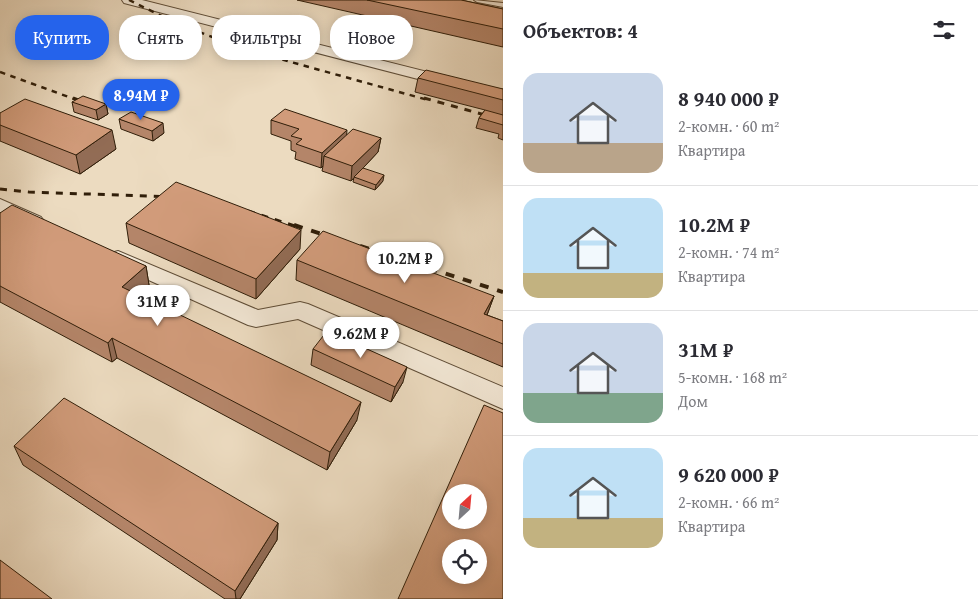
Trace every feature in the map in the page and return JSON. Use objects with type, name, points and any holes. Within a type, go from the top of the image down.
[{"type":"street","points":[[128,0],[503,96]]},
{"type":"street","points":[[0,205],[55,230]]},
{"type":"street","points":[[100,250],[256,319],[300,310],[503,398]]},
{"type":"lane","points":[[477,0],[503,6]]},
{"type":"building","points":[[367,0],[461,0],[503,9],[503,29]]},
{"type":"building","points":[[426,70],[503,89],[503,100],[418,78]]},
{"type":"building","points":[[83,96],[106,104],[96,110],[72,102]]},
{"type":"building","points":[[25,99],[112,130],[76,155],[0,125],[0,113]]},
{"type":"building","points":[[285,109],[347,130],[322,153],[296,144],[302,139],[291,136],[299,129],[271,120]]},
{"type":"building","points":[[485,110],[503,115],[503,125],[479,118]]},
{"type":"building","points":[[131,112],[163,123],[152,131],[119,119]]},
{"type":"building","points":[[353,129],[381,138],[352,166],[324,156]]},
{"type":"building","points":[[363,168],[384,175],[376,185],[354,177]]},
{"type":"building","points":[[176,182],[301,230],[256,279],[126,223]]},
{"type":"building","points":[[12,205],[146,266],[122,287],[361,402],[330,452],[112,338],[108,343],[0,286],[0,213]]},
{"type":"building","points":[[323,231],[494,296],[484,314],[503,321],[503,344],[297,260]]},
{"type":"building","points":[[327,331],[407,367],[395,387],[313,349]]},
{"type":"building","points":[[64,398],[278,523],[235,591],[14,446]]},
{"type":"building","points":[[484,405],[503,413],[503,599],[398,599],[442,500],[442,529],[488,529],[488,484],[449,484]]},
{"type":"building","points":[[0,560],[52,599],[0,599]]},
{"type":"railway","points":[[129,0],[178,24],[244,49],[428,100]]},
{"type":"railway","points":[[0,72],[77,100]]},
{"type":"railway","points":[[73,98],[89,104]]},
{"type":"railway","points":[[424,98],[503,120]]},
{"type":"railway","points":[[0,189],[29,192],[175,197]]},
{"type":"railway","points":[[248,211],[298,227]]},
{"type":"railway","points":[[294,225],[334,238]]},
{"type":"railway","points":[[360,246],[503,292]]}]
